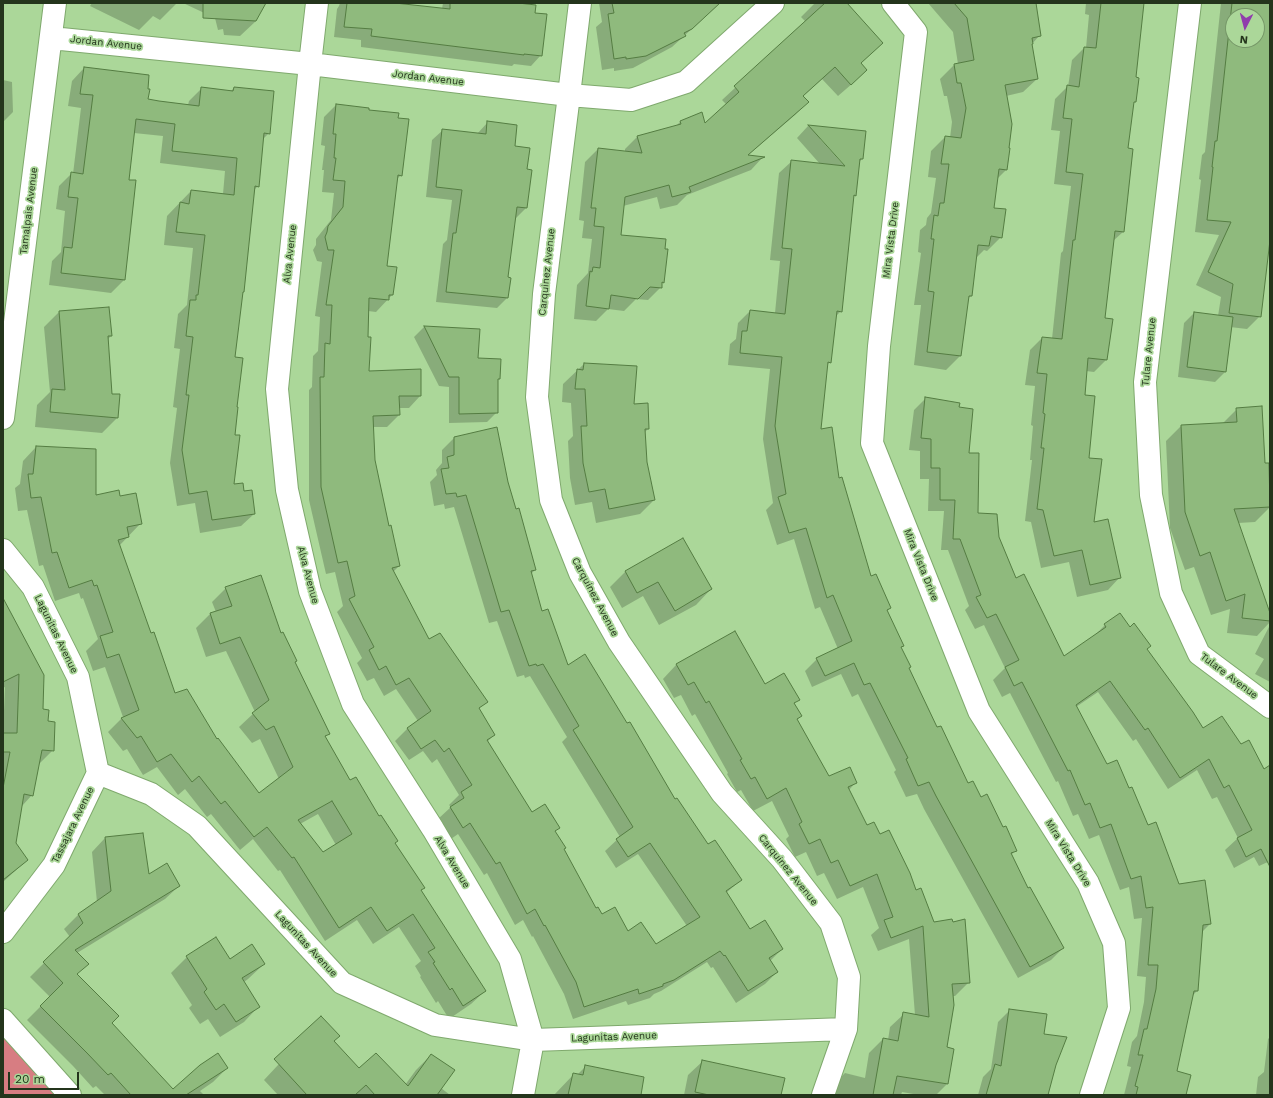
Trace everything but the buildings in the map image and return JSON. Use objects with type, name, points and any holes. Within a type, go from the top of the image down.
[{"type":"street","name":"Tamalpais Avenue","points":[[3,418],[55,3]]},
{"type":"street","name":"Alva Avenue","points":[[317,3],[277,388],[287,490],[310,591],[353,704],[433,829],[510,959],[533,1040],[523,1095]]},
{"type":"street","name":"Carquinez Avenue","points":[[580,3],[544,294],[537,397],[550,500],[580,573],[619,642],[722,793],[782,859],[831,923],[849,977],[846,1029],[823,1095]]},
{"type":"street","name":"Jordan Avenue","points":[[51,38],[310,64],[569,95],[631,100],[686,82],[773,3]]},
{"type":"street","name":"Mira Vista Drive","points":[[893,3],[916,32],[879,346],[872,443],[979,710],[1088,883],[1114,943],[1119,1008],[1091,1095]]},
{"type":"street","name":"Tulare Avenue","points":[[1190,3],[1145,382],[1151,496],[1170,593],[1198,654],[1270,707]]},
{"type":"street","name":"Lagunitas Avenue","points":[[3,550],[33,587],[78,678],[98,773],[152,794],[197,826],[342,984],[435,1025],[533,1040],[846,1029]]},
{"type":"street","name":"Tassajara Avenue","points":[[3,932],[54,866],[98,773]]},
{"type":"street","points":[[3,1020],[70,1095]]},
{"type":"shaded area","points":[[3,1035],[56,1095],[3,1095]]}]
